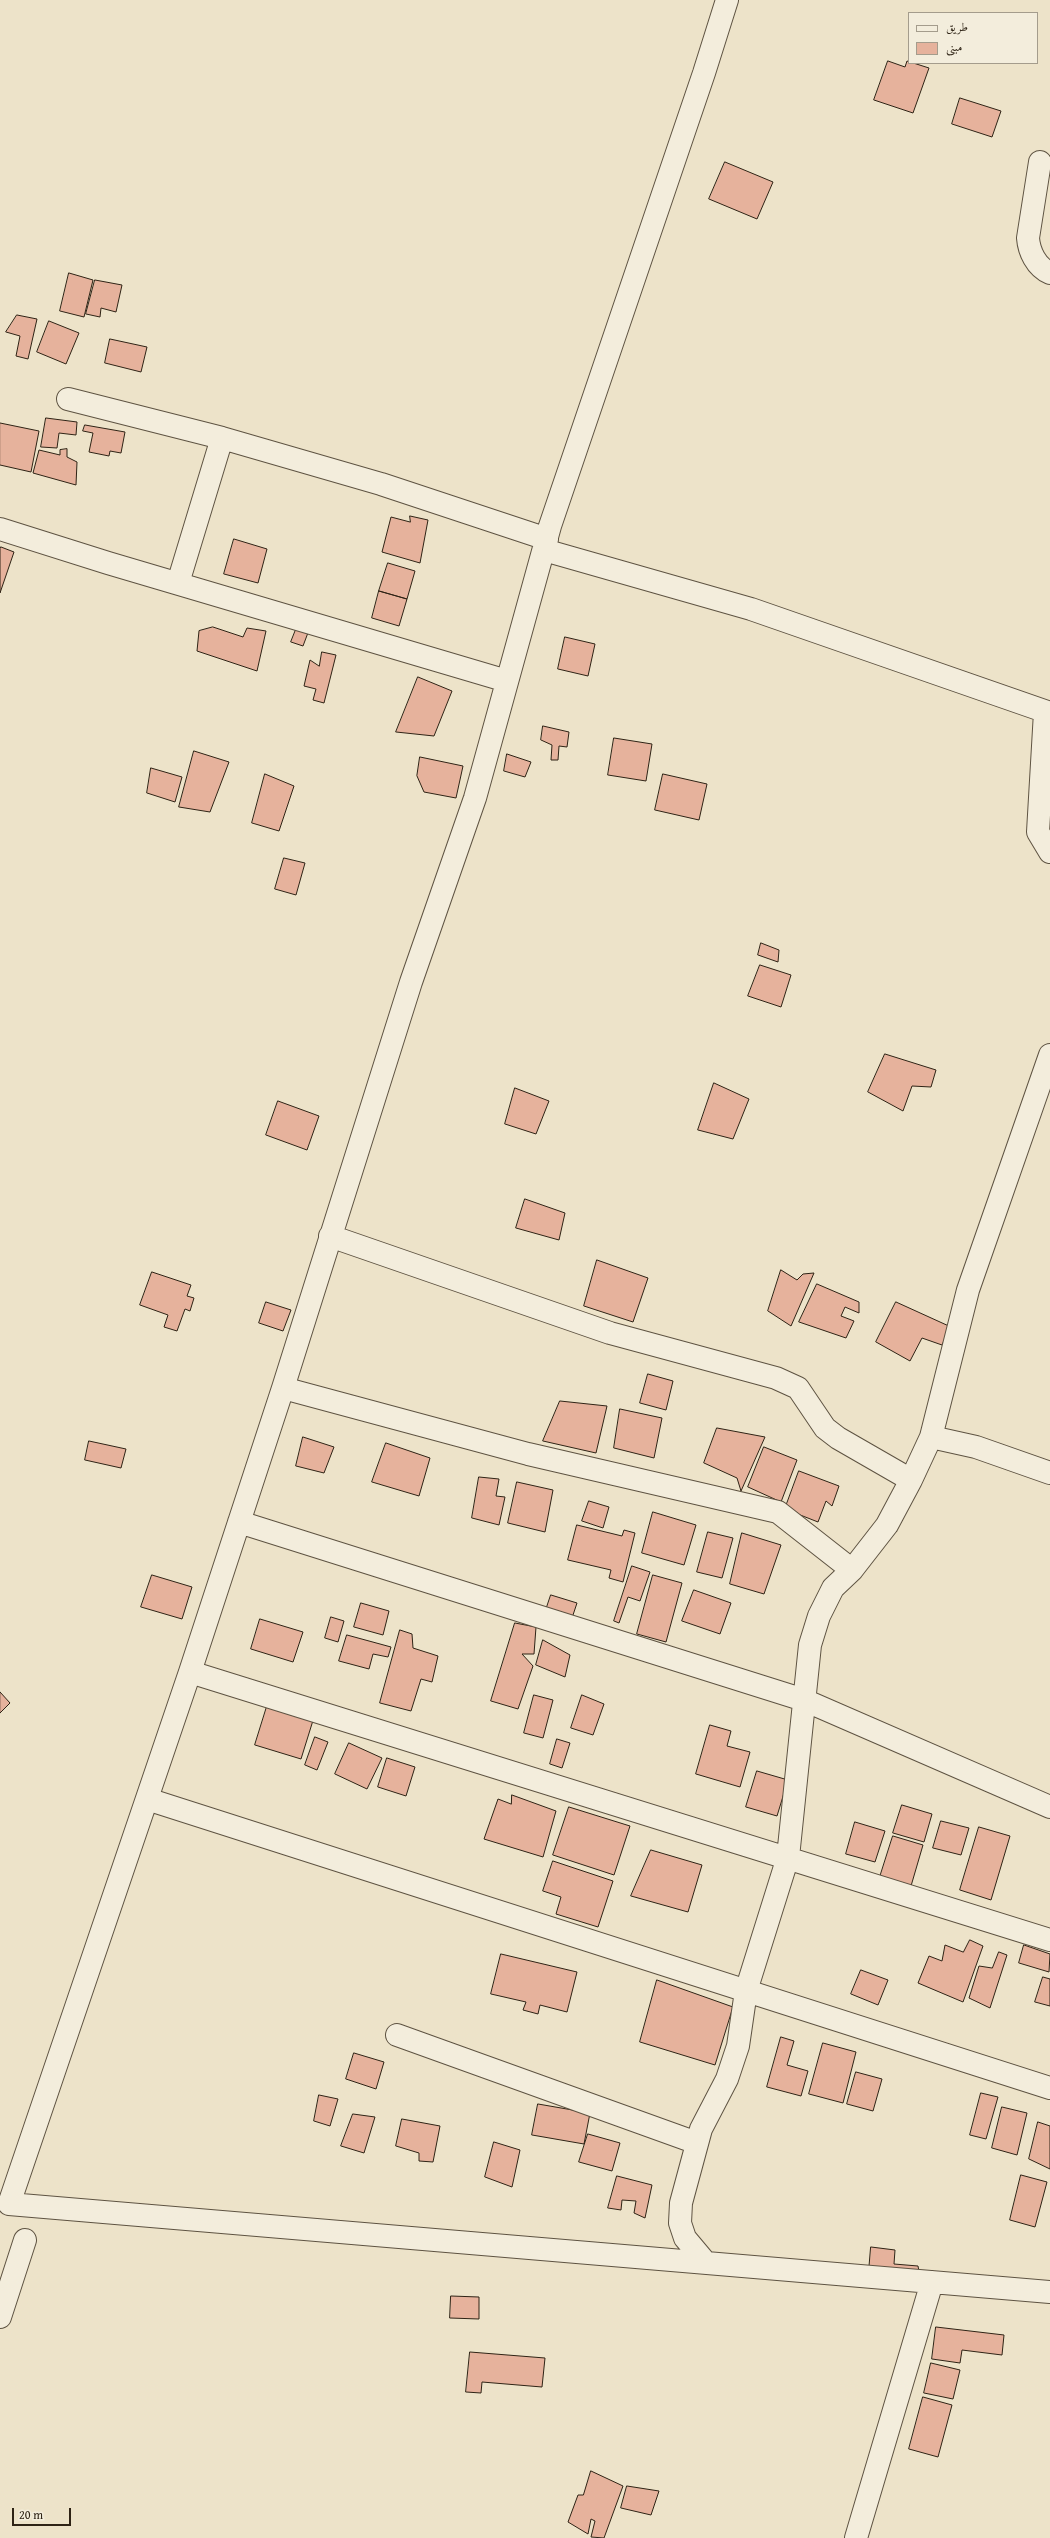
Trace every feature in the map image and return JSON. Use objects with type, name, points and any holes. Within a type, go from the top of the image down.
[{"type":"street","points":[[727,0],[704,74],[545,544],[474,798],[411,982],[283,1388],[190,1672],[9,2204],[1050,2292]]},
{"type":"street","points":[[1040,162],[1028,238],[1029,250],[1037,263],[1050,273]]},
{"type":"street","points":[[68,399],[222,438],[381,484],[545,544],[751,609],[1047,712],[1038,832],[1050,852]]},
{"type":"street","points":[[178,583],[222,438]]},
{"type":"street","points":[[0,529],[507,681]]},
{"type":"street","points":[[706,2262],[685,2238],[680,2223],[681,2203],[697,2143],[707,2116],[727,2079],[738,2046],[746,1990],[788,1857],[810,1645],[819,1616],[834,1588],[852,1570],[887,1525],[912,1480],[931,1437],[968,1290],[1050,1055]]},
{"type":"street","points":[[330,1236],[610,1333],[776,1378],[798,1388],[826,1428],[838,1438],[912,1480]]},
{"type":"street","points":[[283,1388],[528,1454],[778,1512],[852,1570]]},
{"type":"street","points":[[931,1437],[976,1447],[1050,1473]]},
{"type":"street","points":[[239,1522],[804,1700],[1050,1807]]},
{"type":"street","points":[[190,1672],[788,1857],[1050,1940]]},
{"type":"street","points":[[147,1799],[1050,2088]]},
{"type":"street","points":[[397,2035],[697,2143]]},
{"type":"street","points":[[0,2317],[25,2240]]},
{"type":"street","points":[[856,2538],[932,2282]]},
{"type":"building","points":[[888,61],[905,67],[907,61],[908,64],[916,64],[929,68],[913,113],[874,100]]},
{"type":"building","points":[[960,98],[1001,111],[992,137],[952,124]]},
{"type":"building","points":[[725,162],[773,182],[757,219],[709,199]]},
{"type":"building","points":[[69,273],[93,280],[84,317],[60,311]]},
{"type":"building","points":[[95,280],[122,285],[116,312],[101,308],[100,317],[86,314]]},
{"type":"building","points":[[17,315],[37,319],[28,359],[16,356],[20,336],[6,332]]},
{"type":"building","points":[[49,321],[79,333],[66,364],[37,352]]},
{"type":"building","points":[[110,339],[147,347],[141,372],[105,363]]},
{"type":"building","points":[[46,418],[77,422],[76,435],[59,433],[57,448],[41,447]]},
{"type":"building","points":[[0,423],[39,431],[31,472],[0,465]]},
{"type":"building","points":[[85,425],[125,432],[121,453],[110,451],[109,456],[89,452],[93,433],[83,431]]},
{"type":"building","points":[[67,449],[67,457],[77,462],[76,485],[33,473],[39,450],[60,455],[60,450]]},
{"type":"building","points":[[410,516],[428,520],[420,563],[382,552],[391,517],[410,522]]},
{"type":"building","points":[[234,539],[267,549],[258,583],[224,574]]},
{"type":"building","points":[[1,547],[14,552],[0,593],[0,549]]},
{"type":"building","points":[[388,563],[415,571],[407,599],[379,591]]},
{"type":"building","points":[[379,591],[407,599],[399,626],[372,618]]},
{"type":"building","points":[[213,627],[243,637],[247,628],[266,631],[257,671],[197,651],[199,631]]},
{"type":"building","points":[[297,627],[309,630],[303,646],[291,642]]},
{"type":"building","points":[[565,637],[595,644],[588,676],[558,669]]},
{"type":"building","points":[[322,652],[336,655],[324,703],[313,700],[316,689],[304,686],[310,660],[319,666]]},
{"type":"building","points":[[418,677],[452,691],[434,736],[396,732]]},
{"type":"building","points":[[543,726],[569,732],[567,747],[559,746],[558,760],[551,760],[552,745],[541,740]]},
{"type":"building","points":[[614,738],[652,744],[646,781],[608,775]]},
{"type":"building","points":[[194,751],[229,762],[210,812],[179,807]]},
{"type":"building","points":[[507,754],[531,762],[525,777],[504,771]]},
{"type":"building","points":[[420,757],[463,766],[456,798],[424,792],[417,776]]},
{"type":"building","points":[[151,768],[182,777],[175,802],[147,793]]},
{"type":"building","points":[[265,774],[294,786],[279,831],[252,823]]},
{"type":"building","points":[[663,774],[707,784],[699,820],[655,810]]},
{"type":"building","points":[[284,858],[305,863],[296,895],[275,889]]},
{"type":"building","points":[[761,943],[779,950],[778,962],[758,955]]},
{"type":"building","points":[[760,965],[791,975],[781,1007],[748,996]]},
{"type":"building","points":[[885,1054],[936,1070],[931,1087],[912,1086],[903,1111],[868,1092]]},
{"type":"building","points":[[714,1083],[749,1099],[733,1139],[698,1130]]},
{"type":"building","points":[[515,1088],[549,1101],[536,1134],[505,1124]]},
{"type":"building","points":[[278,1101],[319,1116],[307,1150],[266,1135]]},
{"type":"building","points":[[525,1199],[565,1213],[559,1240],[516,1228]]},
{"type":"building","points":[[597,1260],[648,1278],[633,1322],[584,1306]]},
{"type":"building","points":[[781,1270],[797,1280],[803,1274],[814,1273],[791,1326],[768,1311]]},
{"type":"building","points":[[152,1272],[191,1285],[187,1296],[194,1298],[190,1311],[185,1309],[177,1331],[164,1327],[168,1315],[140,1305]]},
{"type":"building","points":[[817,1284],[859,1302],[859,1313],[845,1307],[841,1316],[854,1321],[846,1338],[799,1322]]},
{"type":"building","points":[[266,1302],[291,1310],[283,1331],[259,1323]]},
{"type":"building","points":[[896,1302],[951,1327],[942,1345],[922,1338],[910,1361],[876,1342]]},
{"type":"building","points":[[648,1374],[673,1381],[666,1410],[640,1403]]},
{"type":"building","points":[[560,1401],[607,1406],[596,1453],[543,1441]]},
{"type":"building","points":[[620,1409],[662,1418],[654,1458],[614,1448]]},
{"type":"building","points":[[717,1428],[765,1437],[741,1491],[737,1478],[704,1463]]},
{"type":"building","points":[[303,1437],[334,1447],[324,1473],[296,1466]]},
{"type":"building","points":[[89,1441],[126,1449],[121,1468],[85,1460]]},
{"type":"building","points":[[386,1443],[430,1458],[419,1496],[372,1482]]},
{"type":"building","points":[[764,1447],[797,1460],[781,1502],[748,1487]]},
{"type":"building","points":[[799,1471],[839,1486],[832,1506],[826,1501],[818,1522],[785,1509]]},
{"type":"building","points":[[479,1477],[499,1479],[496,1496],[505,1497],[499,1525],[472,1518]]},
{"type":"building","points":[[517,1482],[553,1490],[545,1532],[508,1523]]},
{"type":"building","points":[[589,1501],[609,1507],[603,1528],[582,1521]]},
{"type":"building","points":[[653,1512],[696,1525],[684,1565],[642,1553]]},
{"type":"building","points":[[577,1525],[622,1536],[624,1530],[635,1533],[623,1582],[609,1578],[611,1570],[568,1560]]},
{"type":"building","points":[[708,1532],[733,1538],[722,1578],[697,1572]]},
{"type":"building","points":[[742,1533],[781,1545],[764,1594],[730,1584]]},
{"type":"building","points":[[632,1566],[650,1572],[640,1601],[628,1597],[619,1623],[614,1621]]},
{"type":"building","points":[[152,1575],[192,1587],[182,1619],[141,1607]]},
{"type":"building","points":[[653,1575],[682,1583],[666,1642],[637,1634]]},
{"type":"building","points":[[694,1590],[731,1603],[720,1634],[682,1621]]},
{"type":"building","points":[[551,1595],[577,1603],[572,1618],[546,1610]]},
{"type":"building","points":[[361,1603],[389,1611],[383,1635],[354,1627]]},
{"type":"building","points":[[331,1617],[344,1621],[338,1642],[325,1638]]},
{"type":"building","points":[[260,1619],[303,1632],[293,1662],[251,1649]]},
{"type":"building","points":[[515,1623],[536,1627],[534,1654],[522,1654],[533,1666],[518,1709],[491,1701]]},
{"type":"building","points":[[400,1630],[412,1634],[413,1648],[438,1656],[432,1682],[421,1679],[411,1711],[380,1703]]},
{"type":"building","points":[[347,1635],[391,1647],[388,1657],[373,1654],[369,1669],[339,1661]]},
{"type":"building","points":[[543,1640],[570,1655],[565,1677],[536,1665]]},
{"type":"building","points":[[0,1692],[10,1703],[0,1713]]},
{"type":"building","points":[[534,1695],[553,1700],[543,1738],[524,1733]]},
{"type":"building","points":[[582,1695],[604,1704],[593,1735],[571,1728]]},
{"type":"building","points":[[269,1700],[315,1714],[301,1759],[255,1745]]},
{"type":"building","points":[[710,1725],[731,1731],[727,1746],[750,1752],[740,1787],[696,1774]]},
{"type":"building","points":[[315,1737],[328,1742],[317,1770],[305,1765]]},
{"type":"building","points":[[557,1739],[570,1743],[562,1768],[550,1764]]},
{"type":"building","points":[[349,1743],[382,1758],[367,1789],[335,1774]]},
{"type":"building","points":[[387,1758],[415,1767],[406,1796],[378,1787]]},
{"type":"building","points":[[757,1771],[788,1780],[777,1816],[746,1807]]},
{"type":"building","points":[[512,1795],[556,1811],[543,1857],[484,1839],[498,1799],[511,1804]]},
{"type":"building","points":[[902,1805],[932,1814],[924,1842],[893,1833]]},
{"type":"building","points":[[569,1807],[630,1826],[614,1875],[553,1855]]},
{"type":"building","points":[[941,1821],[969,1828],[961,1855],[933,1848]]},
{"type":"building","points":[[855,1822],[885,1831],[875,1862],[846,1854]]},
{"type":"building","points":[[979,1827],[1010,1836],[991,1900],[960,1890]]},
{"type":"building","points":[[893,1836],[923,1845],[911,1886],[880,1877]]},
{"type":"building","points":[[651,1850],[702,1865],[688,1912],[631,1896]]},
{"type":"building","points":[[553,1861],[613,1881],[598,1927],[556,1914],[561,1897],[543,1891]]},
{"type":"building","points":[[970,1940],[983,1946],[963,2002],[918,1983],[929,1956],[942,1961],[945,1945],[963,1952]]},
{"type":"building","points":[[1024,1945],[1050,1954],[1049,1972],[1019,1963]]},
{"type":"building","points":[[999,1952],[1007,1955],[990,2008],[969,1998],[979,1966],[992,1968]]},
{"type":"building","points":[[501,1954],[577,1972],[567,2012],[540,2005],[538,2014],[523,2010],[526,2002],[491,1994]]},
{"type":"building","points":[[861,1970],[888,1980],[878,2005],[851,1994]]},
{"type":"building","points":[[1043,1977],[1050,1979],[1050,2006],[1035,2002]]},
{"type":"building","points":[[657,1980],[733,2007],[715,2065],[640,2042]]},
{"type":"building","points":[[781,2037],[794,2041],[787,2065],[808,2071],[801,2096],[767,2087]]},
{"type":"building","points":[[823,2043],[856,2052],[843,2103],[809,2094]]},
{"type":"building","points":[[354,2053],[384,2062],[376,2089],[346,2079]]},
{"type":"building","points":[[856,2072],[882,2079],[873,2111],[847,2104]]},
{"type":"building","points":[[981,2093],[998,2097],[986,2139],[970,2135]]},
{"type":"building","points":[[319,2095],[338,2099],[330,2126],[314,2121]]},
{"type":"building","points":[[538,2104],[590,2113],[584,2144],[532,2135]]},
{"type":"building","points":[[1002,2107],[1027,2113],[1017,2155],[992,2148]]},
{"type":"building","points":[[353,2114],[375,2117],[364,2153],[341,2146]]},
{"type":"building","points":[[402,2119],[440,2126],[433,2162],[419,2161],[419,2153],[396,2146]]},
{"type":"building","points":[[1038,2122],[1050,2126],[1050,2169],[1029,2159]]},
{"type":"building","points":[[588,2134],[620,2143],[612,2171],[579,2162]]},
{"type":"building","points":[[494,2142],[520,2150],[512,2187],[485,2177]]},
{"type":"building","points":[[1021,2175],[1047,2182],[1035,2227],[1010,2220]]},
{"type":"building","points":[[617,2176],[652,2185],[645,2218],[634,2213],[636,2201],[622,2200],[621,2210],[608,2208]]},
{"type":"building","points":[[871,2247],[895,2250],[894,2264],[918,2266],[920,2277],[869,2271]]},
{"type":"building","points":[[451,2296],[479,2297],[479,2319],[450,2318]]},
{"type":"building","points":[[936,2327],[1004,2335],[1002,2355],[962,2350],[960,2363],[932,2359]]},
{"type":"building","points":[[470,2352],[545,2358],[542,2387],[482,2382],[481,2393],[466,2392]]},
{"type":"building","points":[[931,2363],[960,2370],[953,2399],[924,2393]]},
{"type":"building","points":[[923,2397],[952,2405],[938,2457],[909,2449]]},
{"type":"building","points":[[591,2471],[623,2486],[604,2538],[591,2537],[595,2521],[591,2519],[588,2534],[568,2522],[578,2495],[583,2495]]},
{"type":"building","points":[[627,2486],[659,2491],[651,2515],[621,2508]]}]
